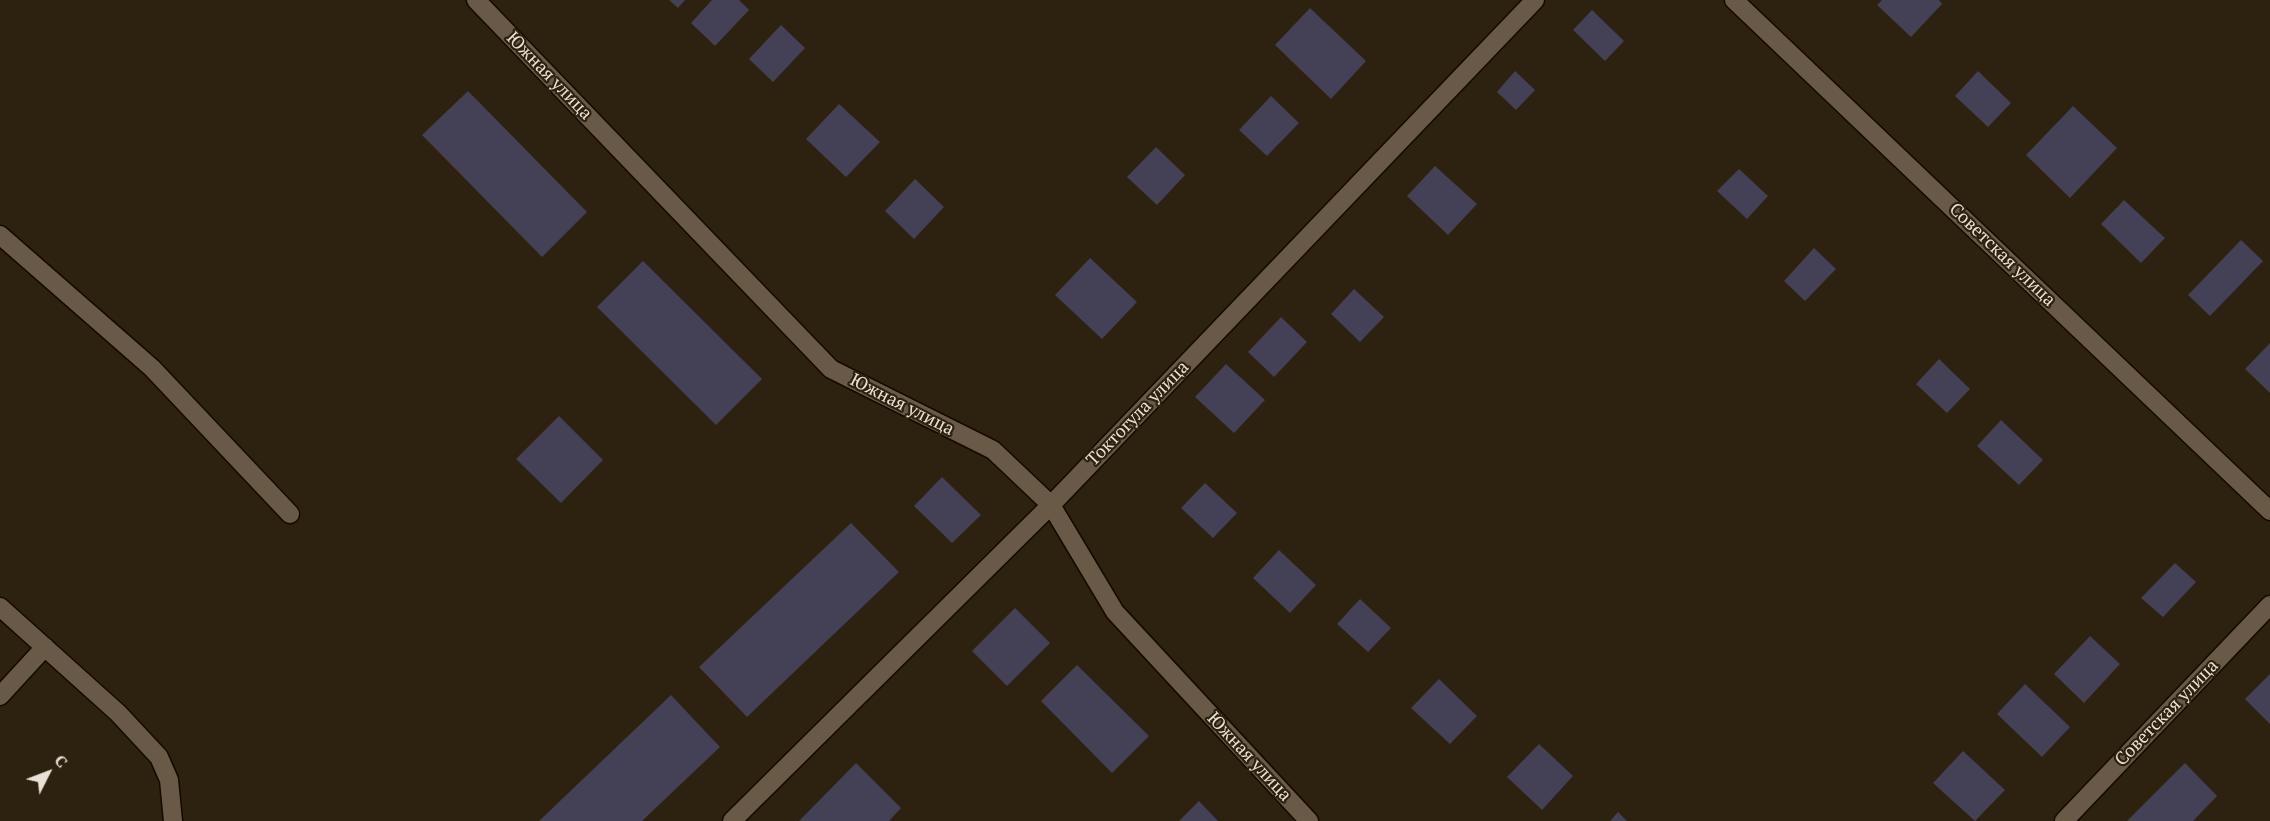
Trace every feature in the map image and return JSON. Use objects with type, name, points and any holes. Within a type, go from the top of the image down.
[{"type":"street","name":"Южная улица","points":[[476,0],[831,369],[993,450],[1051,505],[1115,612],[1309,821]]},
{"type":"street","name":"Токтогула улица","points":[[732,821],[1051,505],[1535,0]]},
{"type":"street","name":"Советская улица","points":[[1734,0],[2270,511]]},
{"type":"street","points":[[0,235],[152,368],[290,514]]},
{"type":"street","name":"Советская улица","points":[[2064,821],[2270,605]]},
{"type":"street","points":[[0,607],[118,713],[159,757],[169,780],[173,821]]},
{"type":"street","points":[[0,696],[45,647]]},
{"type":"building","points":[[669,0],[685,0],[678,8]]},
{"type":"building","points":[[712,0],[739,0],[749,10],[715,46],[691,23]]},
{"type":"building","points":[[1882,0],[1939,0],[1942,4],[1911,37],[1877,5]]},
{"type":"building","points":[[1310,8],[1366,61],[1331,99],[1275,45]]},
{"type":"building","points":[[1592,10],[1624,41],[1605,61],[1573,30]]},
{"type":"building","points":[[781,25],[805,48],[773,82],[749,59]]},
{"type":"building","points":[[1515,71],[1535,90],[1516,110],[1497,92]]},
{"type":"building","points":[[1978,71],[2011,103],[1988,127],[1955,96]]},
{"type":"building","points":[[468,91],[587,212],[542,257],[422,135]]},
{"type":"building","points":[[1271,96],[1299,123],[1267,156],[1239,130]]},
{"type":"building","points":[[839,104],[880,142],[846,177],[806,139]]},
{"type":"building","points":[[2073,106],[2117,148],[2070,198],[2026,155]]},
{"type":"building","points":[[1156,147],[1185,175],[1157,205],[1127,177]]},
{"type":"building","points":[[1435,166],[1477,204],[1448,235],[1407,196]]},
{"type":"building","points":[[1739,169],[1768,196],[1747,219],[1717,191]]},
{"type":"building","points":[[915,179],[944,207],[914,239],[885,211]]},
{"type":"building","points":[[2124,200],[2165,238],[2141,263],[2101,224]]},
{"type":"building","points":[[2241,240],[2263,261],[2210,316],[2188,295]]},
{"type":"building","points":[[1814,248],[1836,269],[1805,301],[1784,281]]},
{"type":"building","points":[[1090,258],[1137,302],[1102,339],[1055,295]]},
{"type":"building","points":[[643,261],[762,379],[716,425],[597,307]]},
{"type":"building","points":[[1354,289],[1384,317],[1360,342],[1331,314]]},
{"type":"building","points":[[1281,317],[1307,342],[1274,377],[1248,352]]},
{"type":"building","points":[[2270,343],[2270,393],[2245,369]]},
{"type":"building","points":[[1939,359],[1970,389],[1947,413],[1916,384]]},
{"type":"building","points":[[1226,364],[1265,400],[1234,433],[1195,397]]},
{"type":"building","points":[[559,416],[603,460],[561,503],[516,459]]},
{"type":"building","points":[[2001,420],[2043,460],[2019,485],[1977,446]]},
{"type":"building","points":[[942,477],[981,515],[952,543],[914,506]]},
{"type":"building","points":[[1205,483],[1237,513],[1213,538],[1181,508]]},
{"type":"building","points":[[851,523],[899,572],[747,717],[699,667]]},
{"type":"building","points":[[1279,550],[1316,585],[1290,613],[1253,578]]},
{"type":"building","points":[[2175,563],[2196,582],[2163,617],[2141,598]]},
{"type":"building","points":[[1360,599],[1391,628],[1368,652],[1337,624]]},
{"type":"building","points":[[1015,608],[1050,643],[1007,686],[972,651]]},
{"type":"building","points":[[2090,636],[2120,664],[2084,703],[2054,674]]},
{"type":"building","points":[[1077,665],[1149,736],[1112,773],[1041,701]]},
{"type":"building","points":[[2270,674],[2270,724],[2245,699]]},
{"type":"building","points":[[1439,679],[1477,716],[1450,744],[1411,708]]},
{"type":"building","points":[[2025,684],[2070,727],[2042,757],[1997,714]]},
{"type":"building","points":[[671,695],[720,747],[642,821],[539,821]]},
{"type":"building","points":[[1539,744],[1573,776],[1542,810],[1507,777]]},
{"type":"building","points":[[1963,751],[2005,790],[1975,821],[1933,783]]},
{"type":"building","points":[[856,763],[901,808],[889,821],[799,821]]},
{"type":"building","points":[[2185,763],[2217,796],[2193,821],[2127,821]]},
{"type":"building","points":[[1199,801],[1218,821],[1179,821]]},
{"type":"building","points":[[1618,812],[1627,821],[1610,821]]}]
